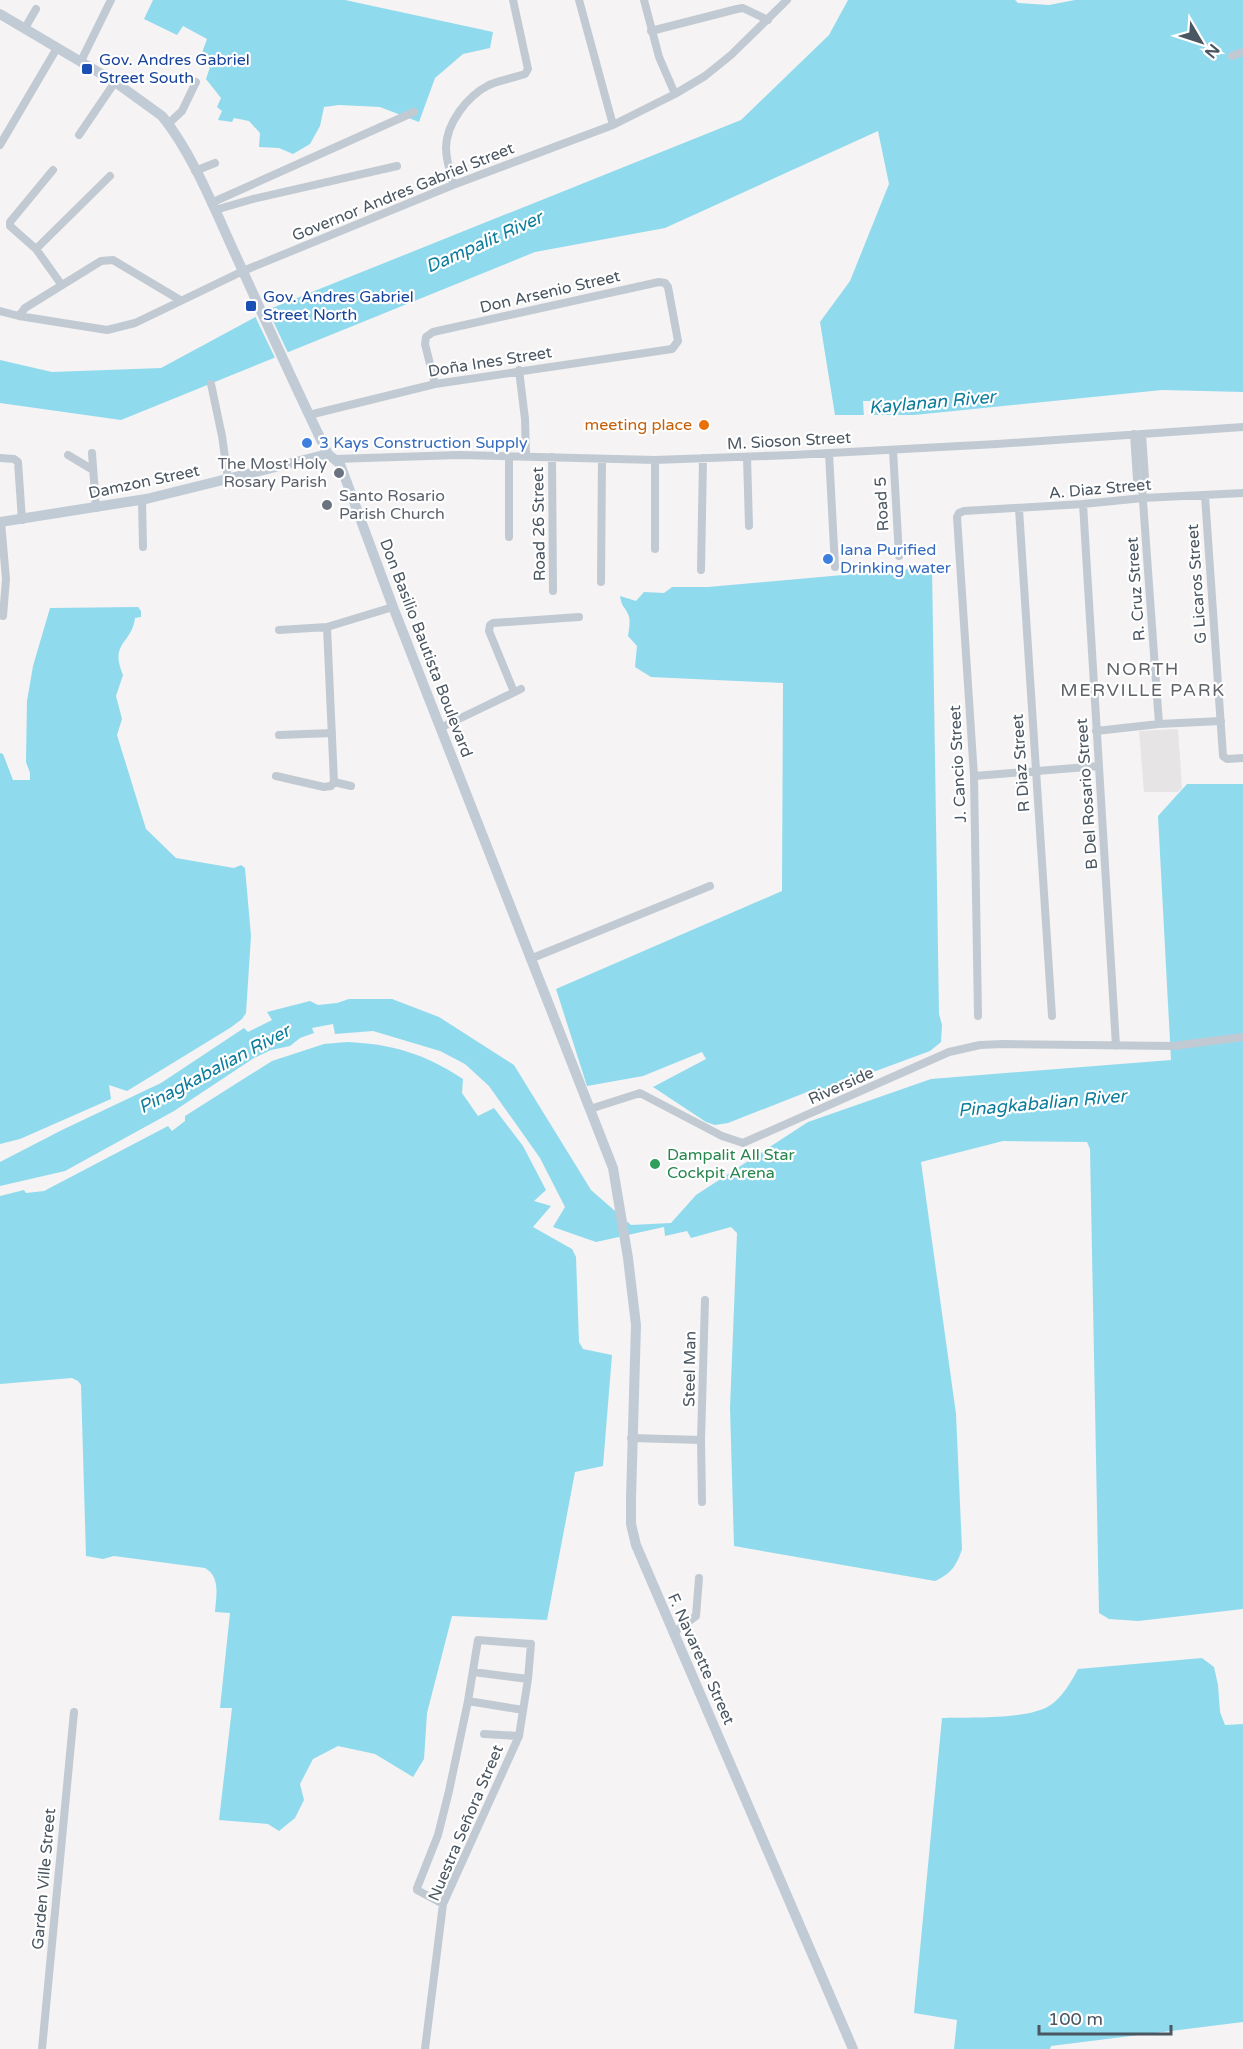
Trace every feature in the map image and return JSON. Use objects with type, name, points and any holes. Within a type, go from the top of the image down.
[{"type":"main road","name":"Don Basilio Bautista Boulevard","points":[[0,14],[115,82],[162,116],[181,144],[213,206],[309,415],[332,456],[340,464],[393,608],[613,1168],[628,1258]]},
{"type":"main road","name":"Damzon Street","points":[[1,522],[141,500],[332,456]]},
{"type":"main road","name":"F. Navarette Street","points":[[628,1258],[636,1325],[631,1438],[631,1524],[636,1545],[853,2049]]},
{"type":"street","points":[[81,61],[111,0]]},
{"type":"street","points":[[453,185],[447,158],[447,142],[459,113],[471,99],[488,86],[525,74],[528,69],[513,0]]},
{"type":"street","points":[[579,0],[613,125]]},
{"type":"street","points":[[644,0],[659,57],[675,94]]},
{"type":"street","name":"Governor Andres Gabriel Street","points":[[0,311],[107,330],[135,323],[243,271],[453,185],[613,125],[705,76],[731,55],[787,0]]},
{"type":"street","points":[[651,31],[703,16],[743,8],[768,20]]},
{"type":"street","points":[[25,28],[36,9]]},
{"type":"street","points":[[0,145],[57,48]]},
{"type":"street","points":[[1232,56],[1243,52]]},
{"type":"street","points":[[79,135],[115,82]]},
{"type":"street","points":[[168,124],[182,111],[196,82]]},
{"type":"street","points":[[213,206],[414,112]]},
{"type":"street","points":[[195,171],[215,163]]},
{"type":"street","points":[[213,206],[397,166]]},
{"type":"street","points":[[53,170],[10,222],[12,228],[36,249],[61,285]]},
{"type":"street","points":[[36,249],[110,176]]},
{"type":"street","points":[[19,316],[25,308],[101,261],[113,260],[180,300]]},
{"type":"street","name":"Don Arsenio Street","points":[[435,384],[425,344],[426,337],[433,332],[659,282],[665,283],[668,287],[678,341],[676,345]]},
{"type":"street","name":"Doña Ines Street","points":[[309,415],[435,384],[672,349],[676,345]]},
{"type":"street","points":[[519,370],[525,419],[526,456]]},
{"type":"street","points":[[211,384],[228,479]]},
{"type":"street","name":"M. Sioson Street","points":[[332,456],[459,454],[655,460],[892,450],[1243,427]]},
{"type":"street","name":"R. Cruz Street","points":[[1138,434],[1137,479],[1142,487],[1143,498],[1158,724]]},
{"type":"street","name":"Road 5","points":[[892,450],[899,556]]},
{"type":"street","points":[[92,453],[96,508]]},
{"type":"street","points":[[830,453],[835,567]]},
{"type":"street","points":[[68,455],[93,470]]},
{"type":"street","points":[[509,456],[509,537]]},
{"type":"street","name":"Road 26 Street","points":[[552,457],[553,591]]},
{"type":"street","points":[[747,457],[749,526]]},
{"type":"street","points":[[0,458],[14,459],[18,462],[22,519]]},
{"type":"street","points":[[701,570],[703,458]]},
{"type":"street","points":[[601,582],[602,459]]},
{"type":"street","points":[[655,460],[655,549]]},
{"type":"street","name":"A. Diaz Street","points":[[959,513],[1143,498],[1243,493]]},
{"type":"street","name":"G Licaros Street","points":[[1205,496],[1223,756],[1227,759],[1243,758]]},
{"type":"street","points":[[141,500],[143,548]]},
{"type":"street","name":"B Del Rosario Street","points":[[1083,504],[1116,1046]]},
{"type":"street","name":"R Diaz Street","points":[[1019,509],[1052,1016]]},
{"type":"street","name":"J. Cancio Street","points":[[959,513],[957,517],[974,776],[978,1016]]},
{"type":"street","points":[[1,522],[6,579],[3,616]]},
{"type":"street","points":[[279,630],[327,627],[393,608]]},
{"type":"street","points":[[440,728],[518,691],[489,631],[490,625],[579,617]]},
{"type":"street","points":[[276,776],[324,787],[331,786],[334,782],[327,627]]},
{"type":"street","points":[[1096,731],[1158,724],[1221,721]]},
{"type":"street","points":[[279,735],[332,733]]},
{"type":"street","points":[[974,776],[1099,766]]},
{"type":"street","points":[[334,782],[351,786]]},
{"type":"street","points":[[530,959],[710,886]]},
{"type":"street","name":"Riverside","points":[[590,1109],[640,1093],[722,1136],[743,1143],[949,1052],[1003,1044],[1173,1046],[1243,1037]]},
{"type":"street","name":"Steel Man","points":[[702,1503],[701,1440],[705,1300]]},
{"type":"street","points":[[631,1438],[701,1440]]},
{"type":"street","points":[[673,1634],[696,1616],[699,1578]]},
{"type":"street","name":"Nuestra Señora Street","points":[[425,2049],[443,1904],[519,1736],[531,1644],[478,1640],[473,1672]]},
{"type":"street","points":[[443,1904],[417,1888],[438,1835],[473,1672],[528,1679]]},
{"type":"street","points":[[468,1701],[523,1710]]},
{"type":"street","name":"Garden Ville Street","points":[[42,2049],[74,1712]]},
{"type":"street","points":[[484,1734],[519,1736]]},
{"type":"shaded area","points":[[1178,729],[1182,788],[1178,792],[1144,792],[1139,731]]},
{"type":"water","points":[[153,0],[345,0],[493,32],[490,48],[463,54],[435,78],[419,122],[380,107],[339,105],[324,107],[320,126],[310,144],[293,154],[279,148],[259,147],[260,133],[249,121],[234,118],[232,122],[218,120],[222,111],[217,107],[221,98],[206,79],[210,67],[199,61],[207,39],[183,26],[177,35],[144,19]]},
{"type":"water","points":[[848,0],[1015,0],[1018,3],[1049,5],[1075,0],[1243,0],[1243,392],[1162,390],[914,415],[835,415],[820,322],[850,281],[889,184],[878,131],[665,228],[535,252],[121,420],[0,403],[0,360],[52,372],[161,368],[272,308],[741,120],[829,35]]},
{"type":"water","points":[[932,567],[941,1042],[930,1051],[819,1092],[807,1092],[728,1123],[715,1125],[706,1122],[653,1087],[706,1059],[702,1052],[643,1076],[587,1086],[556,989],[782,891],[783,683],[651,677],[635,667],[637,646],[628,636],[629,616],[622,605],[620,596],[636,601],[644,592],[664,593],[672,587],[708,587]]},
{"type":"water","points":[[138,607],[141,617],[135,618],[133,627],[120,649],[119,664],[123,675],[116,696],[122,719],[117,735],[146,829],[176,858],[234,868],[241,865],[245,868],[251,936],[246,1013],[230,1028],[127,1091],[109,1085],[111,1099],[20,1139],[0,1144],[0,753],[3,754],[13,780],[30,780],[26,762],[27,701],[33,666],[50,608]]},
{"type":"water","name":"Pinagkabalian River","points":[[1187,784],[1243,784],[1243,1609],[1138,1621],[1109,1619],[1099,1613],[1090,1149],[1087,1142],[1003,1141],[921,1162],[956,1414],[962,1549],[953,1568],[935,1581],[734,1546],[730,1408],[737,1233],[731,1227],[691,1238],[687,1231],[665,1236],[664,1227],[596,1242],[553,1227],[565,1207],[540,1158],[489,1086],[465,1064],[440,1051],[373,1031],[335,1034],[333,1024],[312,1028],[314,1033],[300,1038],[290,1046],[271,1050],[254,1058],[174,1111],[65,1171],[0,1186],[0,1162],[161,1083],[244,1028],[248,1032],[272,1020],[267,1012],[310,1001],[318,1005],[349,999],[392,999],[439,1017],[514,1065],[591,1190],[631,1225],[671,1223],[696,1195],[808,1122],[931,1079],[1171,1060],[1158,816]]},
{"type":"water","points":[[347,1042],[394,1048],[422,1057],[449,1070],[463,1079],[462,1093],[478,1116],[494,1108],[523,1146],[546,1190],[534,1201],[551,1206],[533,1227],[572,1249],[576,1257],[579,1342],[583,1349],[612,1355],[603,1466],[575,1472],[547,1620],[452,1616],[427,1713],[424,1759],[413,1777],[375,1754],[338,1746],[313,1759],[300,1784],[304,1800],[295,1818],[279,1831],[268,1824],[219,1820],[232,1708],[220,1708],[230,1613],[215,1612],[216,1588],[210,1572],[205,1568],[114,1556],[103,1559],[86,1556],[81,1385],[72,1378],[0,1384],[0,1196],[24,1190],[26,1193],[44,1191],[168,1126],[172,1131],[185,1121],[185,1116],[272,1061],[324,1044]]},
{"type":"water","points":[[1202,1658],[1214,1667],[1220,1712],[1225,1725],[1243,1724],[1243,2022],[1051,2046],[1050,2049],[954,2049],[957,2020],[914,2013],[942,1718],[1012,1716],[1039,1710],[1058,1699],[1078,1669]]},
{"type":"pier","points":[[267,308],[289,355],[276,360],[254,314]]},
{"type":"pier","points":[[863,401],[872,401],[873,416],[864,417]]},
{"type":"place","name":"Gov. Andres Gabriel Street South","points":[[87,69]]},
{"type":"place","name":"Gov. Andres Gabriel Street North","points":[[251,306]]},
{"type":"place","name":"meeting place","points":[[704,425]]},
{"type":"place","name":"3 Kays Construction Supply","points":[[307,443]]},
{"type":"place","name":"The Most Holy Rosary Parish","points":[[339,473]]},
{"type":"place","name":"Santo Rosario Parish Church","points":[[327,505]]},
{"type":"place","name":"Iana Purified Drinking water","points":[[828,559]]},
{"type":"place","name":"Dampalit All Star Cockpit Arena","points":[[655,1164]]},
{"type":"district","name":"NORTH MERVILLE PARK","points":[[1143,679]]},
{"type":"water label","name":"Dampalit River","points":[[484,242]]},
{"type":"water label","name":"Kaylanan River","points":[[932,402]]}]
